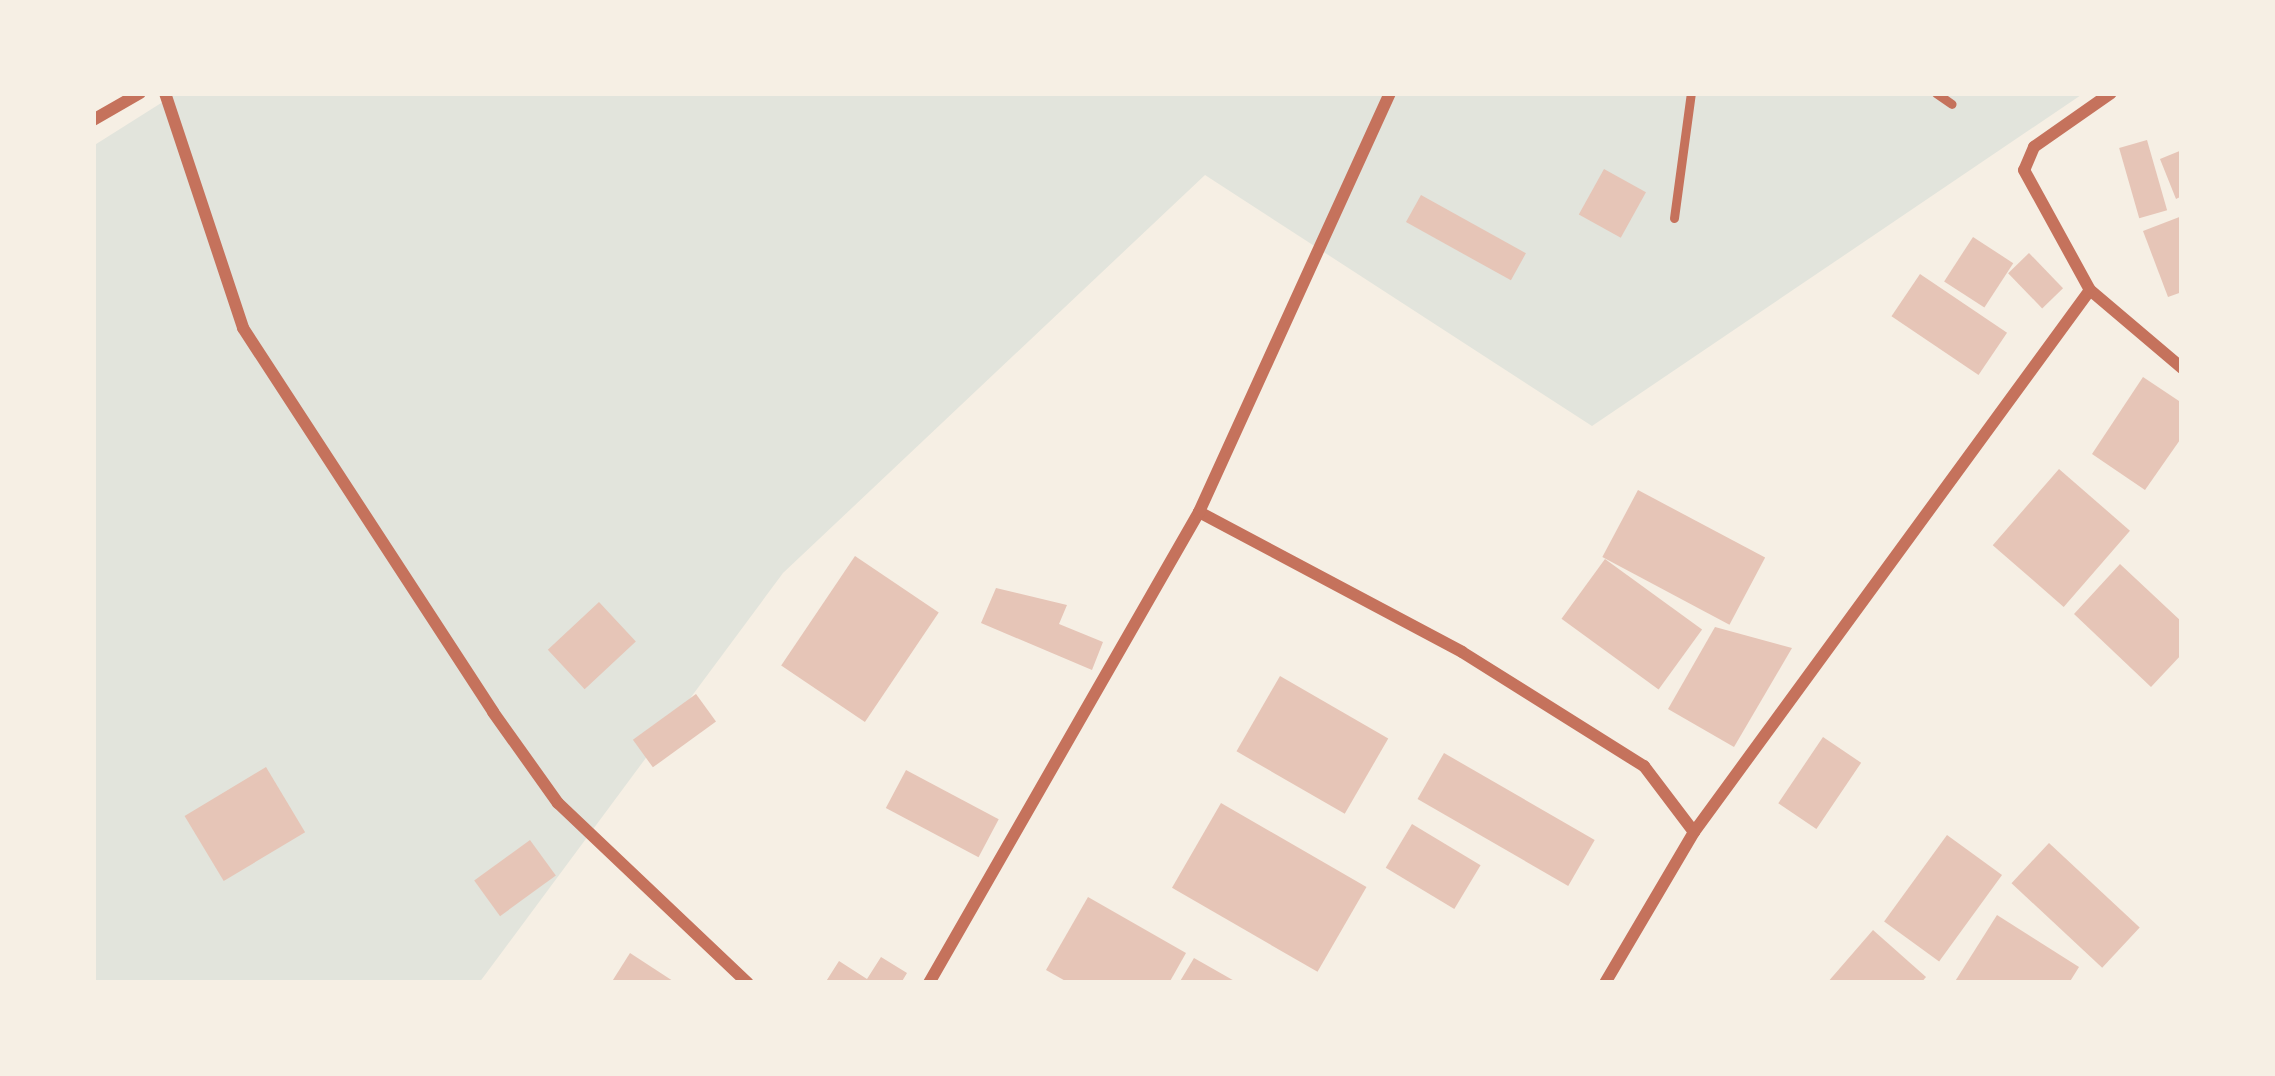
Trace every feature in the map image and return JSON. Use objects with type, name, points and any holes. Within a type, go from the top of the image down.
[{"type":"street","points":[[93,121],[140,93]]},
{"type":"street","points":[[166,93],[243,328],[493,712],[558,803],[748,983]]},
{"type":"street","points":[[928,983],[1198,512],[1390,93]]},
{"type":"street","points":[[2111,93],[2033,147],[2024,170],[2090,290],[2182,368]]},
{"type":"street","points":[[1613,980],[1694,832],[2090,290]]},
{"type":"street","points":[[1198,512],[1462,652],[1644,766],[1694,832]]},
{"type":"lane","points":[[1674,218],[1691,93]]},
{"type":"lane","points":[[1936,93],[1952,104]]},
{"type":"shaded area","points":[[177,93],[2084,93],[1592,426],[1205,175],[783,573],[479,983],[93,983],[93,146]]},
{"type":"building","points":[[2147,140],[2167,210],[2139,218],[2119,148]]},
{"type":"building","points":[[2182,150],[2182,196],[2176,199],[2160,159]]},
{"type":"building","points":[[1604,169],[1646,192],[1621,238],[1579,214]]},
{"type":"building","points":[[1421,195],[1526,253],[1511,280],[1406,222]]},
{"type":"building","points":[[2182,216],[2182,292],[2168,297],[2143,231]]},
{"type":"building","points":[[1973,237],[2013,263],[1984,308],[1944,281]]},
{"type":"building","points":[[2029,253],[2063,288],[2042,308],[2008,273]]},
{"type":"building","points":[[1920,274],[2007,333],[1979,375],[1891,316]]},
{"type":"building","points":[[2143,377],[2182,403],[2182,437],[2145,490],[2092,454]]},
{"type":"building","points":[[2059,469],[2130,531],[2064,607],[1993,545]]},
{"type":"building","points":[[1638,490],[1765,558],[1729,625],[1602,557]]},
{"type":"building","points":[[855,556],[939,612],[865,722],[781,665]]},
{"type":"building","points":[[1605,559],[1702,630],[1659,689],[1562,619]]},
{"type":"building","points":[[2120,564],[2182,622],[2182,654],[2151,687],[2074,614]]},
{"type":"building","points":[[996,588],[1067,605],[1059,624],[1103,642],[1092,670],[981,623]]},
{"type":"building","points":[[599,602],[636,641],[585,689],[548,650]]},
{"type":"building","points":[[1715,627],[1792,648],[1734,747],[1668,709]]},
{"type":"building","points":[[1280,676],[1388,738],[1345,814],[1236,751]]},
{"type":"building","points":[[696,694],[716,722],[653,767],[633,740]]},
{"type":"building","points":[[1823,737],[1861,763],[1816,829],[1778,803]]},
{"type":"building","points":[[1444,753],[1595,840],[1568,886],[1418,799]]},
{"type":"building","points":[[266,767],[305,832],[224,881],[185,816]]},
{"type":"building","points":[[906,770],[999,819],[979,857],[886,808]]},
{"type":"building","points":[[1221,803],[1366,887],[1317,972],[1172,888]]},
{"type":"building","points":[[1412,824],[1481,865],[1454,909],[1386,868]]},
{"type":"building","points":[[1947,835],[2002,875],[1939,962],[1884,922]]},
{"type":"building","points":[[530,840],[556,876],[500,916],[474,881]]},
{"type":"building","points":[[2049,843],[2140,928],[2102,968],[2011,883]]},
{"type":"building","points":[[1088,897],[1186,953],[1169,983],[1069,983],[1046,970]]},
{"type":"building","points":[[1997,915],[2079,967],[2069,983],[1954,983]]},
{"type":"building","points":[[1873,930],[1926,977],[1921,983],[1827,983]]},
{"type":"building","points":[[630,953],[676,983],[611,983]]},
{"type":"building","points":[[881,957],[907,973],[901,983],[825,983],[839,961],[867,979]]},
{"type":"building","points":[[1194,958],[1238,983],[1179,983]]}]
